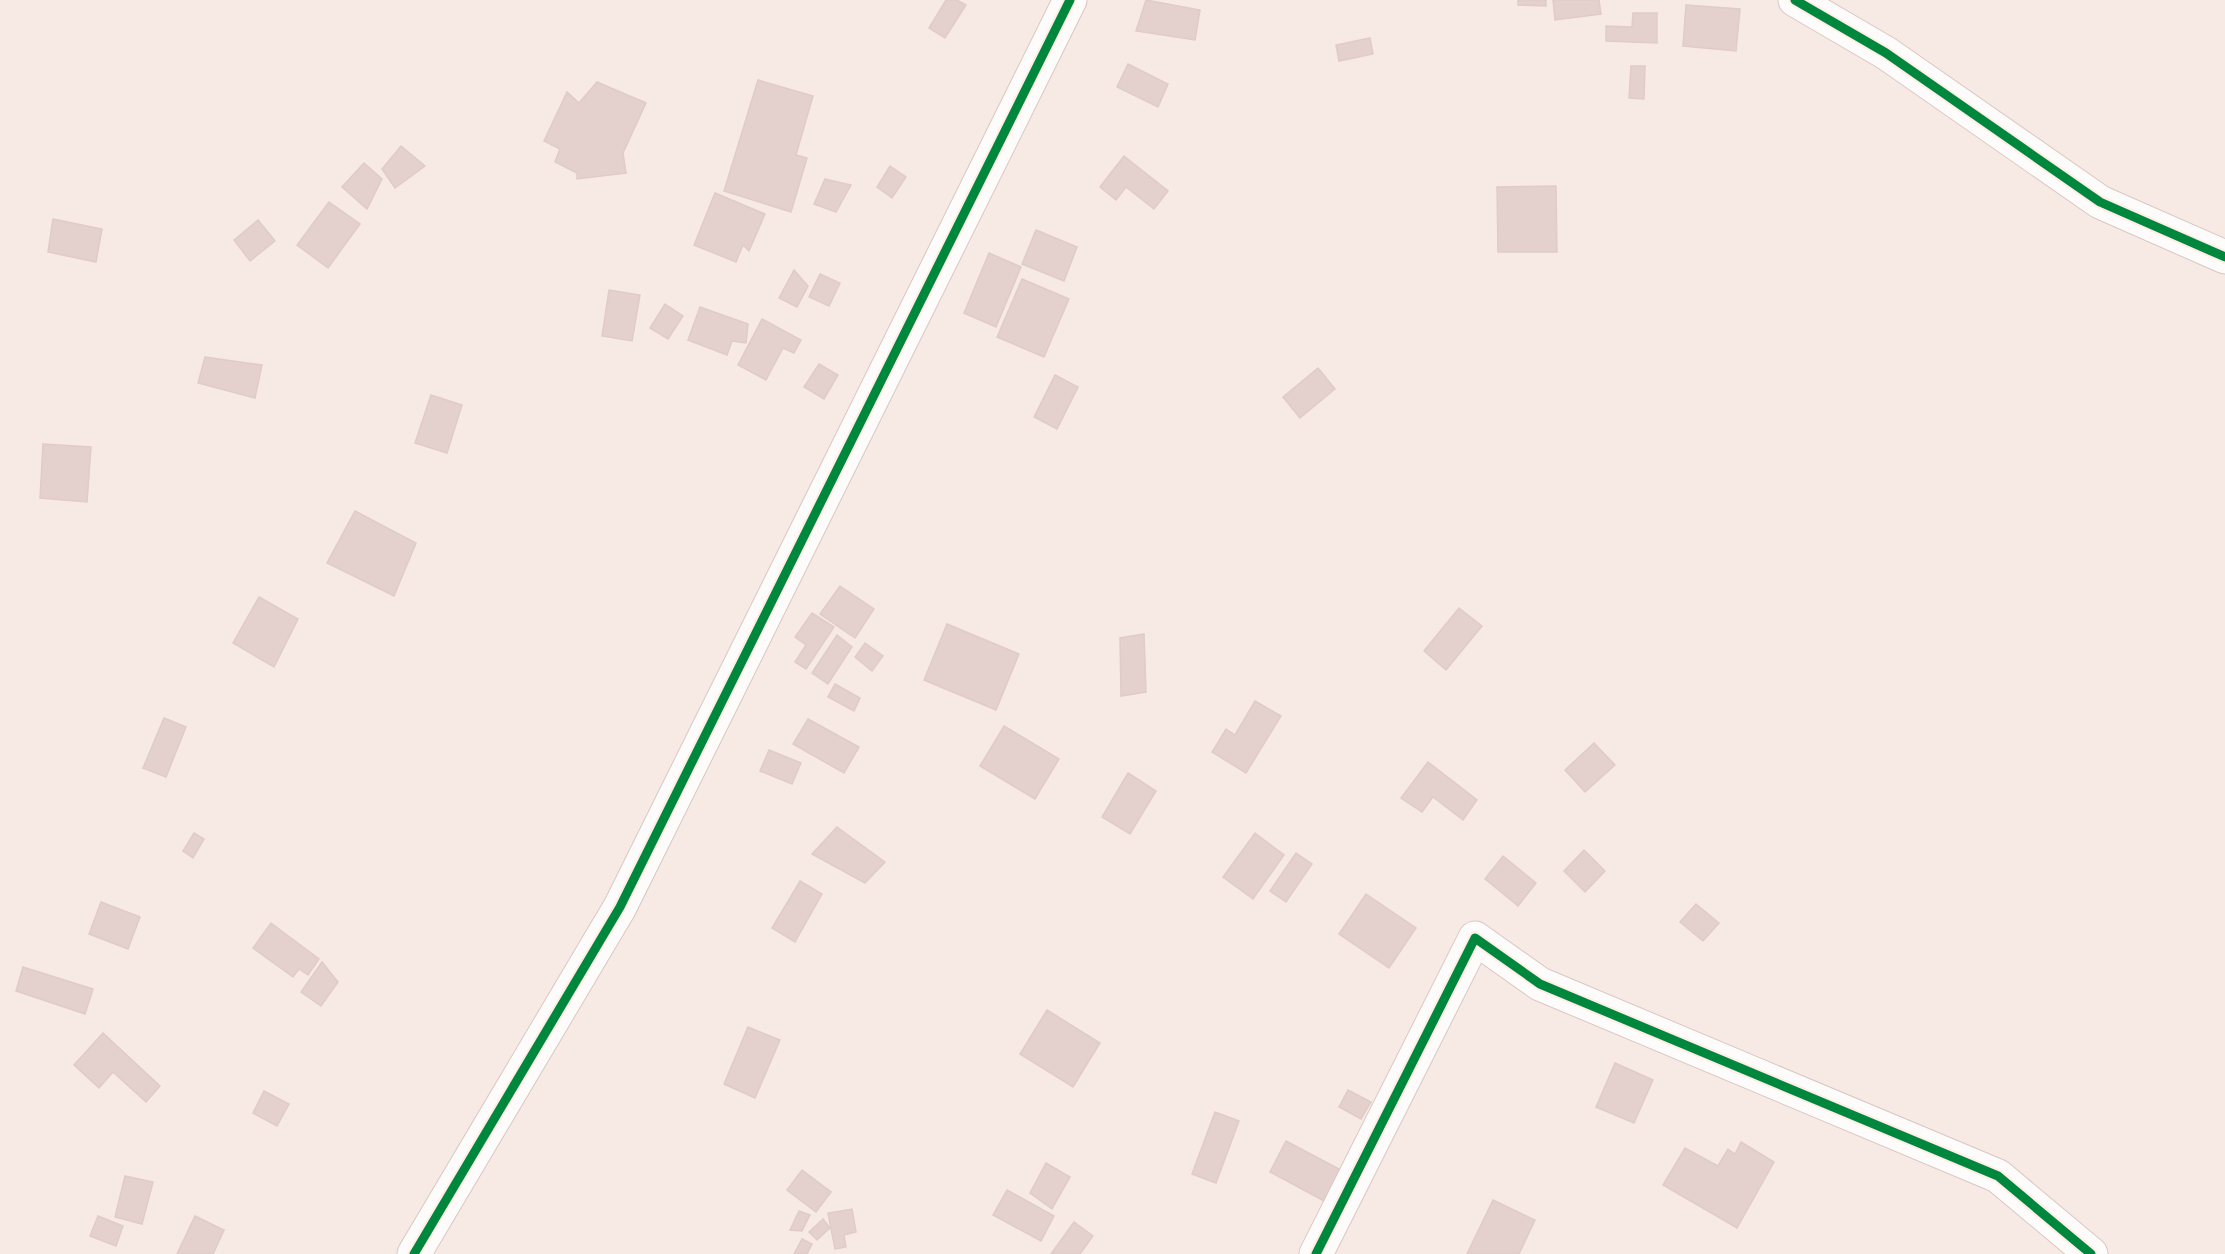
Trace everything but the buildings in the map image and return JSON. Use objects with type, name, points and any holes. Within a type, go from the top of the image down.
[{"type":"street","points":[[414,1254],[620,907],[1070,0]]},
{"type":"street","points":[[1796,0],[1886,53],[2100,202],[2225,257]]},
{"type":"street","points":[[1316,1254],[1475,938],[1540,984],[1998,1176],[2091,1254]]},
{"type":"cycle path","points":[[414,1254],[620,907],[1070,0]]},
{"type":"cycle path","points":[[1795,0],[1886,53],[2100,202],[2225,257]]},
{"type":"cycle path","points":[[1316,1254],[1475,938],[1540,984],[1998,1176],[2091,1254]]}]
